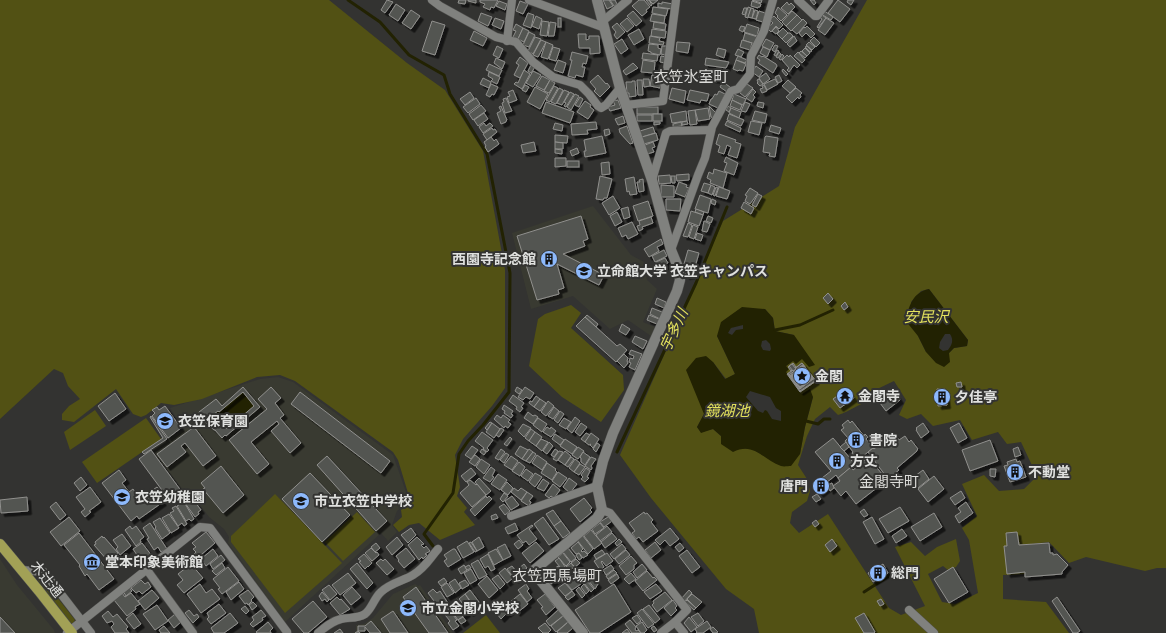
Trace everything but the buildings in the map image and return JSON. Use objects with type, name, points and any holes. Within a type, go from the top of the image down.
[{"type":"main road","name":"木辻通","points":[[0,544],[70,632]]},
{"type":"street","points":[[432,0],[496,37],[507,41],[516,42],[533,62],[553,78],[570,81],[580,85],[601,108],[606,105],[620,88]]},
{"type":"street","points":[[507,41],[512,0]]},
{"type":"street","points":[[529,0],[604,25]]},
{"type":"street","points":[[582,633],[533,571],[597,518],[602,510],[597,486],[603,461],[613,433],[677,291],[680,280],[678,267],[671,250],[652,180],[620,88],[597,0]]},
{"type":"street","points":[[604,25],[628,0]]},
{"type":"street","points":[[626,105],[663,101],[676,0]]},
{"type":"street","points":[[671,250],[705,158],[712,130],[731,91],[738,89],[750,74],[751,56],[764,31],[773,0]]},
{"type":"street","points":[[798,0],[815,16],[817,16],[829,0]]},
{"type":"street","points":[[652,180],[666,133],[670,131],[712,130]]},
{"type":"street","points":[[510,516],[597,486]]},
{"type":"street","points":[[602,510],[610,513],[687,610],[661,633]]},
{"type":"street","points":[[70,632],[200,527],[210,528],[287,632]]},
{"type":"street","points":[[318,633],[333,622],[342,618],[359,617],[366,613],[381,592],[392,584],[413,575],[427,565],[438,549]]},
{"type":"street","points":[[22,570],[44,572],[91,633]]},
{"type":"street","points":[[147,570],[193,633]]},
{"type":"street","points":[[910,610],[934,633]]},
{"type":"street","points":[[675,622],[684,633]]},
{"type":"shaded area","points":[[0,0],[329,0],[407,63],[445,90],[483,151],[505,270],[505,388],[492,406],[463,439],[455,455],[460,487],[457,496],[467,508],[464,512],[475,525],[440,540],[419,523],[409,525],[399,532],[393,525],[402,517],[401,510],[406,507],[408,493],[398,460],[393,452],[295,381],[280,375],[257,377],[202,399],[174,405],[161,403],[146,415],[141,417],[133,414],[116,389],[74,422],[62,420],[62,414],[69,406],[80,399],[68,386],[63,373],[54,369],[0,419]]},
{"type":"shaded area","points":[[867,0],[1166,0],[1166,568],[1157,568],[1145,571],[1086,557],[1069,563],[1049,542],[1022,545],[1028,574],[1003,575],[1003,599],[1046,602],[1069,633],[759,633],[754,609],[726,589],[651,498],[620,455],[723,221],[779,186],[795,127]],"holes":[[[929,289],[968,340],[967,346],[954,348],[949,353],[926,352],[918,336],[911,302],[921,291]],[[765,309],[773,318],[775,331],[794,335],[793,361],[786,366],[785,372],[802,394],[813,397],[800,454],[782,466],[752,449],[740,448],[713,429],[701,432],[697,427],[704,414],[713,362],[726,379],[735,374],[717,336]],[[894,381],[906,400],[899,415],[907,419],[921,414],[933,426],[960,420],[972,440],[998,432],[1007,444],[1021,442],[1037,476],[1024,489],[999,491],[984,475],[962,484],[977,516],[962,528],[969,540],[978,593],[955,604],[942,602],[928,574],[943,566],[948,570],[956,567],[960,561],[956,539],[937,547],[925,556],[911,542],[895,547],[925,606],[901,615],[889,608],[828,514],[799,533],[790,523],[792,512],[807,501],[810,491],[807,479],[798,465],[807,436],[815,419],[830,407],[838,415],[870,402],[873,391]]]},
{"type":"shaded area","name":"立命館大学 衣笠キャンパス","points":[[593,206],[631,255],[644,262],[647,280],[657,289],[643,322],[655,327],[651,336],[628,320],[610,329],[573,296],[531,309],[512,233]]},
{"type":"shaded area","points":[[571,305],[581,313],[571,328],[623,375],[624,390],[601,422],[562,397],[529,366],[538,319],[545,314]]},
{"type":"shaded area","name":"市立衣笠中学校","points":[[278,377],[293,382],[393,455],[406,492],[405,504],[397,511],[392,525],[397,532],[388,541],[381,533],[285,622],[228,543],[229,537],[224,529],[209,517],[191,493],[186,494],[152,450],[184,429],[170,408],[260,379]]},
{"type":"shaded area","points":[[95,410],[106,426],[70,450],[64,432]]},
{"type":"shaded area","points":[[146,418],[161,439],[97,483],[82,462]]},
{"type":"shaded area","points":[[275,494],[342,563],[285,613],[231,542],[231,536]]},
{"type":"shaded area","points":[[357,512],[375,532],[343,561],[325,542]]},
{"type":"shaded area","points":[[0,559],[17,585],[55,633],[0,633]]},
{"type":"shaded area","points":[[39,577],[41,577],[75,620],[73,623],[71,623],[38,580]]},
{"type":"shaded area","name":"市立金閣小学校","points":[[415,584],[418,586],[420,585],[453,633],[353,633],[356,631],[356,625],[364,624],[373,618],[393,594]]},
{"type":"shaded area","points":[[486,615],[500,633],[463,633]]},
{"type":"water","name":"安民沢","points":[[929,289],[968,340],[967,346],[954,348],[949,353],[950,362],[944,367],[936,363],[926,352],[918,336],[905,320],[912,300],[923,291]],"holes":[[[945,334],[950,334],[952,338],[951,346],[948,350],[943,351],[939,348],[940,342]]]},
{"type":"water","name":"鏡湖池","points":[[742,307],[765,309],[773,318],[775,331],[794,335],[815,365],[809,367],[802,359],[796,364],[793,361],[786,366],[789,369],[786,372],[798,390],[802,394],[810,389],[813,397],[800,454],[791,466],[781,466],[753,450],[740,449],[733,452],[721,444],[721,436],[713,429],[701,433],[697,427],[704,414],[686,370],[696,358],[706,356],[713,362],[725,379],[735,374],[717,336],[721,322]],"holes":[[[743,325],[743,329],[736,330],[732,335],[728,333],[731,328]],[[766,340],[770,344],[770,351],[763,350],[761,346],[762,341]],[[750,391],[770,397],[776,408],[781,411],[781,421],[772,419],[765,410],[763,413],[758,411],[746,397]]]},
{"type":"water","points":[[243,392],[254,406],[227,429],[214,414],[218,411],[219,412]]},
{"type":"waterway","points":[[348,0],[380,22],[409,55],[444,75],[450,94],[487,154],[510,273],[509,392],[459,454],[453,493],[424,534],[433,546]]},
{"type":"waterway","name":"宇多川","points":[[617,452],[696,283],[727,207]]},
{"type":"waterway","points":[[775,330],[800,325],[833,310]]},
{"type":"waterway","points":[[806,421],[818,424],[824,419],[830,419]]},
{"type":"waterway","points":[[864,592],[895,572]]},
{"type":"place","name":"西園寺記念館","points":[[549,259]]},
{"type":"place","name":"立命館大学 衣笠キャンパス","points":[[584,271]]},
{"type":"place","name":"金閣","points":[[802,376]]},
{"type":"place","name":"金閣寺","points":[[845,396]]},
{"type":"place","name":"夕佳亭","points":[[942,397]]},
{"type":"place","name":"衣笠保育園","points":[[165,421]]},
{"type":"place","name":"書院","points":[[856,440]]},
{"type":"place","name":"方丈","points":[[837,461]]},
{"type":"place","name":"不動堂","points":[[1015,472]]},
{"type":"place","name":"唐門","points":[[821,486]]},
{"type":"place","name":"衣笠幼稚園","points":[[122,497]]},
{"type":"place","name":"市立衣笠中学校","points":[[301,501]]},
{"type":"place","name":"堂本印象美術館","points":[[92,562]]},
{"type":"place","name":"総門","points":[[878,573]]},
{"type":"place","name":"市立金閣小学校","points":[[408,608]]},
{"type":"district","name":"衣笠氷室町","points":[[691,77]]},
{"type":"district","name":"金閣寺町","points":[[889,482]]},
{"type":"district","name":"衣笠西馬場町","points":[[557,576]]}]
